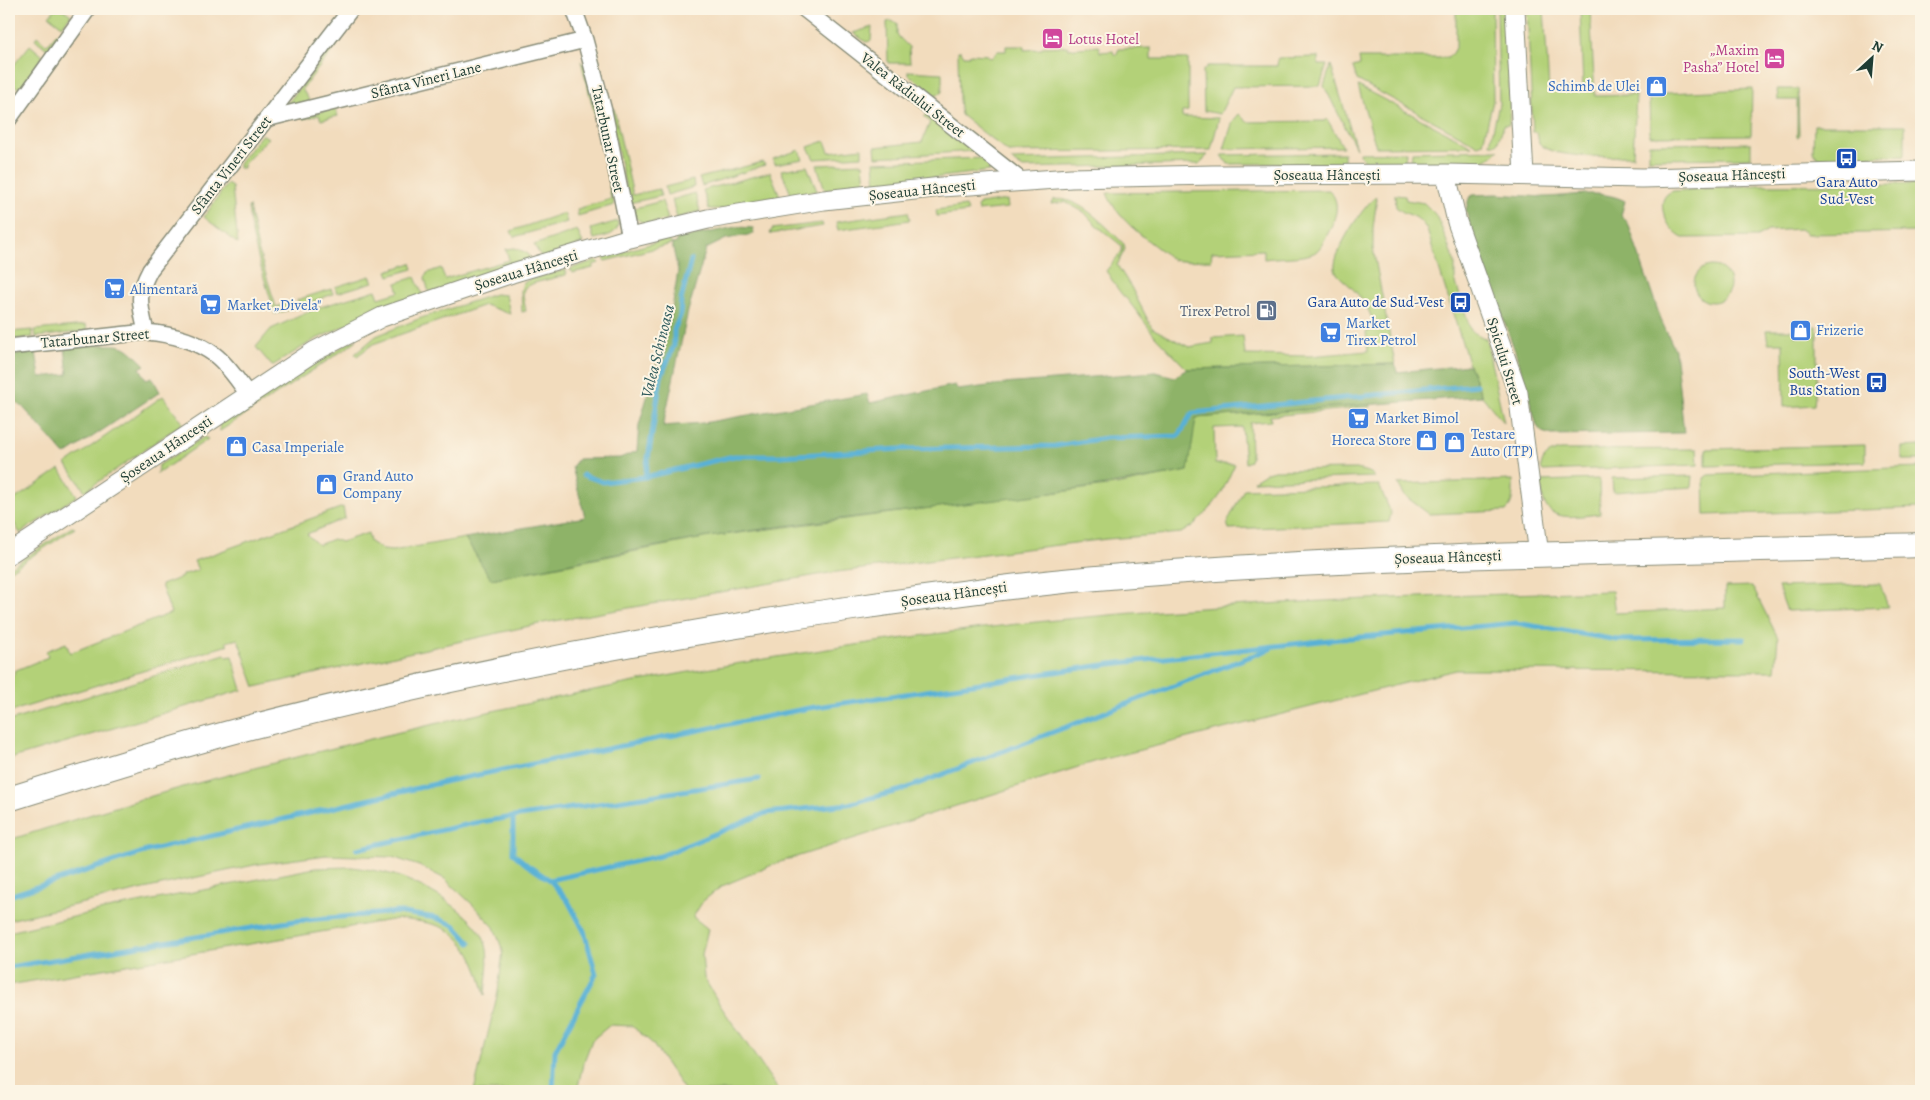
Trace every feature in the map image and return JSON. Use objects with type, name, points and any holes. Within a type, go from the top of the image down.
[{"type":"highway","name":"Șoseaua Hâncești","points":[[9,799],[144,757],[252,727],[456,679],[666,636],[737,624],[978,590],[1182,571],[1387,559],[1921,546]]},
{"type":"street","points":[[9,119],[88,9]]},
{"type":"street","name":"Sfânta Vineri Street","points":[[146,332],[139,298],[142,284],[150,270],[351,9]]},
{"type":"street","points":[[574,9],[585,40]]},
{"type":"street","name":"Valea Rădiului Street","points":[[804,9],[1022,181]]},
{"type":"street","points":[[1515,9],[1524,175]]},
{"type":"street","name":"Sfânta Vineri Lane","points":[[266,119],[585,40]]},
{"type":"street","name":"Tatarbunar Street","points":[[585,40],[604,111],[630,238]]},
{"type":"street","name":"Șoseaua Hâncești","points":[[9,554],[315,351],[382,317],[512,273],[682,224],[753,211],[942,186],[1022,181],[1213,175],[1446,174],[1642,178],[1921,170]]},
{"type":"street","name":"Spicului Street","points":[[1446,174],[1457,222],[1518,393],[1539,554]]},
{"type":"street","name":"Tatarbunar Street","points":[[9,347],[146,332],[184,338],[217,356],[248,394]]},
{"type":"green space","points":[[55,9],[63,9],[71,15],[62,26],[49,16]]},
{"type":"green space","points":[[1456,9],[1492,9],[1493,101],[1483,143],[1478,145],[1357,80],[1353,67],[1360,65],[1359,58],[1448,58],[1456,48]]},
{"type":"green space","points":[[1497,9],[1506,9],[1510,107],[1509,125],[1504,125],[1497,144],[1490,144],[1499,104]]},
{"type":"green space","points":[[1527,9],[1544,9],[1549,90],[1583,88],[1580,9],[1590,9],[1595,96],[1636,95],[1633,156],[1570,155],[1546,148],[1539,143],[1537,132],[1533,132]]},
{"type":"green space","points":[[892,21],[897,24],[897,35],[909,47],[910,63],[888,63],[887,22]]},
{"type":"green space","points":[[872,27],[871,41],[866,42],[853,33]]},
{"type":"green space","points":[[57,33],[59,35],[48,50],[35,39],[37,36],[47,45]]},
{"type":"green space","points":[[338,39],[340,41],[302,89],[311,103],[299,106],[287,104]]},
{"type":"green space","points":[[30,45],[43,56],[21,87],[18,88],[9,82],[9,71]]},
{"type":"green space","points":[[1006,46],[1024,46],[1024,50],[1042,49],[1042,47],[1068,46],[1068,49],[1099,46],[1100,52],[1113,51],[1116,55],[1119,49],[1151,48],[1151,59],[1188,59],[1188,111],[1182,112],[1182,117],[1219,118],[1211,150],[1008,152],[961,115],[958,51],[961,51],[964,56],[969,56],[970,54],[988,55],[991,58],[998,51],[1006,51]]},
{"type":"green space","points":[[1318,57],[1318,65],[1327,65],[1320,86],[1233,87],[1220,114],[1204,111],[1203,69],[1207,69],[1207,66],[1277,66],[1278,58]]},
{"type":"green space","points":[[581,61],[585,66],[606,149],[614,205],[578,216],[577,209],[611,199],[603,147]]},
{"type":"green space","points":[[1331,65],[1356,148],[1324,86]]},
{"type":"green space","points":[[908,71],[942,73],[942,92],[936,96],[908,74]]},
{"type":"green space","points":[[1358,86],[1472,146],[1376,147]]},
{"type":"green space","points":[[1752,89],[1751,135],[1650,136],[1649,94]]},
{"type":"green space","points":[[1777,89],[1798,89],[1799,136],[1797,137],[1797,100],[1778,100]]},
{"type":"green space","points":[[335,108],[338,116],[321,120],[319,115],[303,119],[302,117]]},
{"type":"green space","points":[[614,109],[633,195],[659,189],[661,196],[629,203],[609,110]]},
{"type":"green space","points":[[927,114],[976,151],[876,157],[875,147],[922,142],[930,122],[924,117]]},
{"type":"green space","points":[[1239,114],[1247,122],[1325,121],[1327,119],[1343,147],[1224,149],[1233,121]]},
{"type":"green space","points":[[1814,125],[1905,125],[1905,155],[1819,158],[1813,151]]},
{"type":"green space","points":[[262,134],[268,138],[243,165],[243,168],[239,168],[239,163]]},
{"type":"green space","points":[[825,141],[829,152],[862,148],[862,156],[814,159],[808,147]]},
{"type":"green space","points":[[1751,143],[1751,158],[1649,159],[1649,144]]},
{"type":"green space","points":[[799,150],[803,159],[775,164],[773,159]]},
{"type":"green space","points":[[1499,150],[1490,158],[1481,162],[1411,163],[1412,152]]},
{"type":"green space","points":[[1406,152],[1405,163],[1366,162],[1358,153]]},
{"type":"green space","points":[[1344,153],[1344,163],[1228,164],[1222,155]]},
{"type":"green space","points":[[1208,155],[1199,164],[1023,168],[1011,160]]},
{"type":"green space","points":[[985,158],[990,163],[989,171],[876,185],[874,162]]},
{"type":"green space","points":[[763,162],[765,165],[702,186],[699,178]]},
{"type":"green space","points":[[863,163],[865,185],[825,190],[817,165]]},
{"type":"green space","points":[[807,166],[817,191],[791,194],[781,170]]},
{"type":"green space","points":[[770,172],[780,196],[721,209],[709,209],[703,190]]},
{"type":"green space","points":[[693,180],[694,187],[667,195],[665,187]]},
{"type":"green space","points":[[227,184],[232,187],[238,244],[204,217]]},
{"type":"green space","points":[[1921,184],[1921,232],[1807,234],[1800,229],[1768,231],[1757,237],[1683,238],[1677,235],[1667,222],[1663,207],[1663,200],[1666,195],[1673,191],[1758,185]]},
{"type":"green space","points":[[1329,190],[1336,201],[1336,213],[1323,242],[1314,253],[1264,259],[1264,250],[1212,252],[1211,260],[1178,261],[1173,260],[1127,222],[1112,203],[1107,193]]},
{"type":"green space","points":[[695,193],[700,211],[677,218],[672,200]]},
{"type":"green space","points":[[1496,194],[1543,197],[1595,194],[1615,197],[1625,201],[1621,215],[1628,223],[1661,320],[1675,350],[1684,433],[1551,435],[1542,432],[1537,426],[1518,359],[1470,227],[1466,210],[1469,198],[1473,195]]},
{"type":"green space","points":[[1395,195],[1405,196],[1406,200],[1424,203],[1435,214],[1440,224],[1455,263],[1455,280],[1471,331],[1486,339],[1504,423],[1482,396],[1469,365],[1427,230],[1416,217],[1396,207]]},
{"type":"green space","points":[[1377,196],[1373,228],[1373,248],[1395,364],[1187,369],[1155,336],[1106,271],[1122,251],[1122,246],[1096,225],[1084,212],[1065,202],[1051,204],[1053,200],[1063,200],[1082,207],[1101,221],[1124,244],[1125,249],[1117,265],[1131,287],[1152,328],[1189,347],[1213,343],[1213,338],[1243,336],[1245,355],[1310,356],[1368,351],[1366,332],[1375,329],[1371,317],[1359,296],[1337,274],[1335,265],[1342,244],[1356,220]]},
{"type":"green space","points":[[1007,200],[1008,208],[978,211],[977,207],[980,204]]},
{"type":"green space","points":[[662,201],[668,219],[651,223],[641,222],[631,209]]},
{"type":"green space","points":[[249,206],[258,249],[276,307],[290,302],[292,309],[275,314],[256,249],[250,222]]},
{"type":"green space","points":[[966,206],[968,212],[937,216],[936,210]]},
{"type":"green space","points":[[908,212],[910,220],[838,230],[836,222]]},
{"type":"green space","points":[[564,213],[567,222],[514,237],[511,231]]},
{"type":"green space","points":[[618,221],[618,226],[614,232],[594,239],[591,229]]},
{"type":"green space","points":[[822,223],[823,226],[770,234],[772,229]]},
{"type":"green space","points":[[736,227],[753,228],[754,234],[726,239],[706,249],[688,311],[663,426],[703,423],[867,394],[870,403],[955,385],[958,390],[1003,384],[1155,372],[1175,377],[1187,369],[1395,364],[1397,372],[1469,365],[1482,396],[1196,418],[1188,471],[1069,490],[709,537],[491,579],[465,538],[585,517],[572,467],[578,459],[620,458],[637,451],[639,425],[671,315],[678,271],[672,244],[677,243],[676,239]]},
{"type":"green space","points":[[577,230],[583,243],[542,258],[534,245]]},
{"type":"green space","points":[[667,239],[672,244],[605,261],[604,257]]},
{"type":"green space","points":[[515,248],[527,253],[532,262],[429,293],[425,278],[427,273],[441,268],[445,279],[509,260],[506,249]]},
{"type":"green space","points":[[597,260],[599,263],[593,265],[593,268],[572,273],[570,269]]},
{"type":"green space","points":[[411,263],[413,269],[389,276],[387,271]]},
{"type":"green space","points":[[1712,266],[1719,267],[1725,271],[1729,277],[1729,291],[1725,297],[1719,301],[1712,302],[1705,301],[1699,297],[1695,291],[1694,284],[1695,277],[1699,271],[1705,267]]},
{"type":"green space","points":[[566,270],[566,275],[534,283],[524,288],[523,296],[526,311],[522,312],[521,290],[523,283],[531,279]]},
{"type":"green space","points":[[370,276],[373,282],[337,293],[335,287]]},
{"type":"green space","points":[[415,277],[423,296],[373,313],[314,340],[272,366],[256,347],[271,329],[317,308],[376,290],[379,298],[399,292],[396,283]]},
{"type":"green space","points":[[331,289],[333,294],[301,306],[297,300]]},
{"type":"green space","points":[[495,294],[506,295],[510,314],[485,305],[373,344],[357,356],[355,354],[376,336],[421,318]]},
{"type":"green space","points":[[86,325],[87,331],[36,337],[35,330]]},
{"type":"green space","points":[[1817,326],[1817,377],[1814,405],[1784,407],[1783,343],[1768,343],[1766,330],[1795,330],[1795,336],[1806,336],[1806,327]]},
{"type":"green space","points":[[32,330],[33,337],[9,340],[9,332]]},
{"type":"green space","points":[[357,340],[220,431],[219,424],[351,341]]},
{"type":"green space","points":[[118,345],[132,352],[145,365],[140,368],[146,379],[152,377],[160,392],[65,455],[22,406],[9,395],[9,355],[36,352],[40,377],[68,374],[65,348]]},
{"type":"green space","points":[[163,396],[183,423],[85,491],[66,464]]},
{"type":"green space","points":[[1371,405],[1371,407],[1270,416],[1271,421],[1250,423],[1251,457],[1250,461],[1245,463],[1242,427],[1214,428],[1215,464],[1235,464],[1221,494],[1209,510],[1194,525],[1181,533],[1107,539],[829,573],[543,623],[255,687],[238,639],[226,642],[228,645],[9,712],[9,677],[15,674],[14,671],[48,657],[46,651],[66,643],[70,653],[171,613],[161,585],[198,570],[194,561],[343,507],[345,518],[307,534],[318,545],[333,539],[341,542],[368,533],[370,542],[383,550],[392,551],[465,538],[491,579],[709,537],[1116,485],[1188,471],[1195,418]]},
{"type":"green space","points":[[204,437],[208,439],[157,474],[159,465]]},
{"type":"green space","points":[[1865,445],[1865,462],[1706,466],[1706,449]]},
{"type":"green space","points":[[1921,446],[1921,460],[1902,460],[1902,447]]},
{"type":"green space","points":[[1697,449],[1698,465],[1543,471],[1541,468],[1547,456],[1560,450]]},
{"type":"green space","points":[[1921,467],[1921,508],[1705,515],[1704,478],[1708,475]]},
{"type":"green space","points":[[60,469],[77,496],[20,533],[9,515],[9,503]]},
{"type":"green space","points":[[1357,469],[1371,473],[1375,477],[1253,481],[1274,470]]},
{"type":"green space","points":[[1693,476],[1692,487],[1613,492],[1612,478]]},
{"type":"green space","points":[[1599,479],[1600,514],[1562,516],[1549,510],[1545,504],[1541,481]]},
{"type":"green space","points":[[1513,480],[1512,501],[1506,511],[1429,514],[1405,496],[1398,484]]},
{"type":"green space","points":[[1379,485],[1391,513],[1389,522],[1229,529],[1227,523],[1244,489]]},
{"type":"green space","points":[[72,527],[75,528],[9,571],[9,568]]},
{"type":"green space","points":[[1880,584],[1888,607],[1787,611],[1778,587]]},
{"type":"green space","points":[[1752,586],[1778,638],[1775,671],[1456,670],[1097,761],[777,863],[722,886],[703,901],[693,917],[708,929],[702,954],[704,978],[720,1005],[779,1091],[685,1091],[652,1043],[632,1026],[610,1025],[592,1040],[583,1064],[577,1091],[474,1091],[498,992],[503,951],[494,927],[445,879],[422,867],[392,857],[326,855],[259,864],[9,920],[9,840],[213,779],[401,732],[591,690],[783,656],[975,629],[1055,620],[1294,602],[1612,591],[1615,613],[1725,608],[1725,587]]},
{"type":"green space","points":[[225,654],[227,657],[232,656],[242,690],[9,759],[9,721]]},
{"type":"green space","points":[[352,867],[378,871],[406,879],[448,902],[472,922],[481,933],[487,950],[488,963],[485,995],[473,960],[460,940],[441,927],[428,923],[397,919],[9,985],[9,932],[112,908],[315,868]]},
{"type":"waterway","name":"Valea Schinoasa","points":[[645,477],[661,377],[674,345],[674,330],[680,316],[681,300],[691,260]]},
{"type":"waterway","points":[[583,475],[603,482],[645,477],[734,456],[780,456],[901,449],[1055,446],[1106,438],[1178,436],[1193,413],[1476,385]]},
{"type":"waterway","points":[[9,896],[147,851],[448,781],[809,708],[1110,664],[1339,639],[1516,623],[1617,640],[1744,639]]},
{"type":"waterway","points":[[550,880],[660,856],[766,813],[848,804],[902,790],[1270,649]]},
{"type":"waterway","points":[[357,849],[474,823],[759,779]]},
{"type":"waterway","name":"Valea Schinoasa","points":[[513,817],[513,853],[550,880],[568,901],[584,931],[596,974],[555,1051],[553,1091]]},
{"type":"waterway","points":[[9,967],[295,921],[397,912],[436,918],[454,925],[470,943]]},
{"type":"place","name":"Lotus Hotel","points":[[1052,39]]},
{"type":"place","name":"„Maxim Pasha” Hotel","points":[[1775,59]]},
{"type":"place","name":"Schimb de Ulei","points":[[1656,86]]},
{"type":"place","name":"Gara Auto Sud-Vest","points":[[1847,159]]},
{"type":"place","name":"Alimentară","points":[[114,289]]},
{"type":"place","name":"Gara Auto de Sud-Vest","points":[[1460,302]]},
{"type":"place","name":"Market „Divela\"","points":[[211,305]]},
{"type":"place","name":"Tirex Petrol","points":[[1266,311]]},
{"type":"place","name":"Frizerie","points":[[1800,330]]},
{"type":"place","name":"Market Tirex Petrol","points":[[1330,332]]},
{"type":"place","name":"South-West Bus Station","points":[[1876,382]]},
{"type":"place","name":"Market Bimol","points":[[1359,418]]},
{"type":"place","name":"Horeca Store","points":[[1427,440]]},
{"type":"place","name":"Testare Auto (ITP)","points":[[1455,443]]},
{"type":"place","name":"Casa Imperiale","points":[[236,447]]},
{"type":"place","name":"Grand Auto Company","points":[[327,485]]}]
